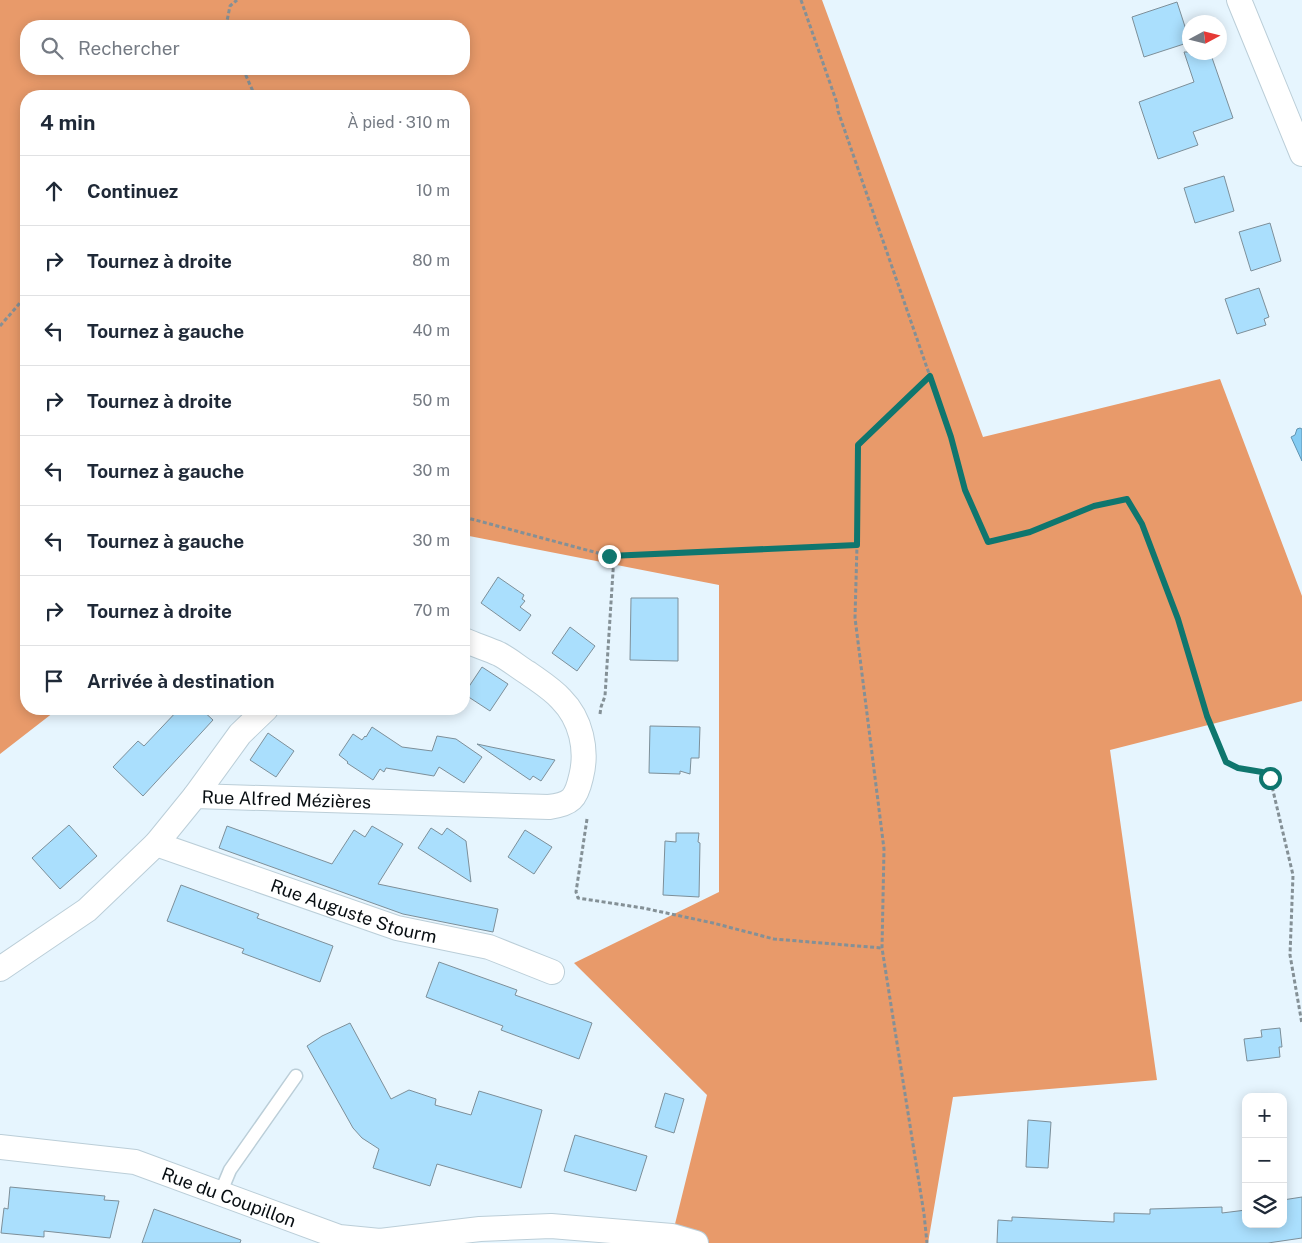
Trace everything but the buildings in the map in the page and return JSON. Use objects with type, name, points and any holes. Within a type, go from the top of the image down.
[{"type":"street","points":[[1238,0],[1302,154]]},
{"type":"street","name":"Rue Alfred Mézières","points":[[0,969],[87,910],[156,844],[196,796],[549,807],[564,805],[575,796],[584,760],[582,738],[573,716],[562,699],[546,686],[500,654],[470,642]]},
{"type":"street","points":[[196,796],[240,734],[260,715]]},
{"type":"street","name":"Rue Auguste Stourm","points":[[156,844],[397,928],[489,947],[552,972]]},
{"type":"street","name":"Rue du Coupillon","points":[[0,1147],[135,1162],[337,1240],[380,1240],[480,1228],[551,1226],[672,1236],[696,1243]]},
{"type":"lane","points":[[220,1194],[230,1170],[296,1076]]},
{"type":"path","points":[[227,20],[230,6],[237,0]]},
{"type":"path","points":[[800,0],[838,103],[838,111],[951,437],[965,490],[988,542],[1030,532],[1094,506],[1127,499],[1142,524],[1178,619],[1207,716],[1226,762],[1238,768],[1262,772],[1270,778],[1293,875],[1290,955],[1302,1024]]},
{"type":"path","points":[[246,75],[252,90]]},
{"type":"path","points":[[0,326],[20,303]]},
{"type":"path","points":[[927,1243],[882,948],[884,849],[855,618],[858,445],[930,376]]},
{"type":"path","points":[[470,519],[609,556],[857,545]]},
{"type":"path","points":[[601,707],[605,696],[614,556]]},
{"type":"path","points":[[586,823],[576,892],[578,898],[643,908],[774,939],[882,948]]},
{"type":"shaded area","points":[[0,0],[822,0],[983,437],[1220,379],[1302,596],[1302,701],[1110,750],[1157,1080],[953,1097],[928,1243],[696,1243],[672,1236],[707,1095],[574,963],[719,892],[719,585],[470,536],[470,90],[20,90],[20,715],[50,715],[0,754]]},
{"type":"water","points":[[1300,428],[1302,429],[1302,461],[1291,437]]},
{"type":"route","points":[[609,556],[857,545],[858,445],[930,376],[951,437],[965,490],[988,542],[1030,532],[1094,506],[1127,499],[1142,524],[1178,619],[1207,716],[1226,762],[1238,768],[1262,772],[1270,778]]}]
